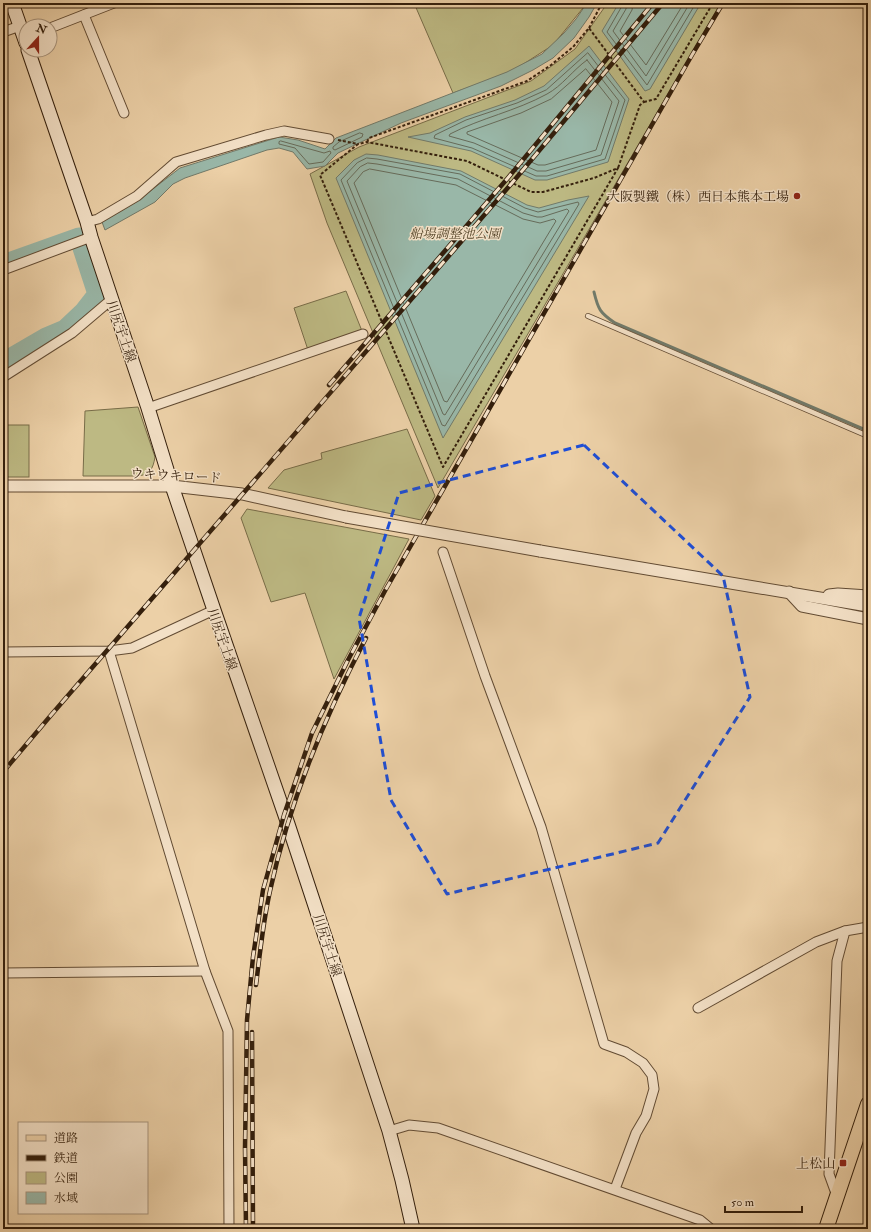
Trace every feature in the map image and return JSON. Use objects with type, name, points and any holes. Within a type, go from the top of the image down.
[{"type":"main road","name":"川尻宇土線","points":[[12,3],[18,20]]},
{"type":"main road","name":"川尻宇土線","points":[[31,58],[87,222],[172,486],[288,824],[389,1131],[413,1229]]},
{"type":"main road","points":[[826,1229],[868,1104]]},
{"type":"street","points":[[58,25],[114,3]]},
{"type":"street","points":[[84,15],[124,113]]},
{"type":"street","points":[[3,32],[18,37]]},
{"type":"street","points":[[87,222],[98,219],[137,196],[176,162],[284,131],[329,139]]},
{"type":"street","points":[[3,270],[91,237]]},
{"type":"street","points":[[3,377],[72,333],[112,299]]},
{"type":"street","points":[[148,408],[363,334]]},
{"type":"street","name":"ウキウキロード","points":[[3,486],[172,486],[242,494],[346,517],[868,606]]},
{"type":"street","points":[[443,552],[480,661],[541,827],[604,1044],[626,1052],[643,1063],[652,1075],[654,1089],[646,1116],[636,1133],[615,1189]]},
{"type":"street","points":[[789,592],[802,606],[868,618]]},
{"type":"street","points":[[818,598],[838,594],[868,596]]},
{"type":"street","points":[[3,652],[109,651],[132,648],[214,610]]},
{"type":"street","points":[[109,651],[205,971],[228,1031],[229,1229]]},
{"type":"street","points":[[698,1008],[816,942],[845,931],[868,927]]},
{"type":"street","points":[[837,1196],[829,1174],[837,961],[845,931]]},
{"type":"street","points":[[3,973],[205,971]]},
{"type":"street","points":[[389,1131],[409,1125],[438,1128],[700,1220],[710,1229]]},
{"type":"lane","points":[[588,316],[868,436]]},
{"type":"path","points":[[358,144],[320,175],[443,468],[618,168],[640,105],[644,102],[656,99],[713,3]]},
{"type":"path","points":[[367,142],[369,138],[527,81],[551,65],[573,47],[589,28],[601,4],[596,4]]},
{"type":"path","points":[[589,28],[644,102]]},
{"type":"path","points":[[329,139],[358,144],[367,142],[467,161],[531,192],[543,192],[594,178],[618,168]]},
{"type":"highlighted area","points":[[584,445],[723,576],[750,697],[658,843],[447,894],[391,800],[359,618],[399,493]]},
{"type":"green space","points":[[414,3],[587,3],[553,45],[511,72],[453,93]]},
{"type":"green space","name":"船場調整池公園","points":[[605,3],[721,3],[438,488],[327,223],[310,174],[359,147],[531,81],[575,49],[604,8]]},
{"type":"green space","points":[[346,291],[362,331],[308,350],[294,308]]},
{"type":"green space","points":[[138,407],[155,457],[150,471],[137,476],[83,476],[85,411]]},
{"type":"green space","points":[[3,425],[29,425],[29,477],[3,477]]},
{"type":"green space","points":[[407,429],[435,496],[421,520],[268,488],[284,470],[322,459],[321,453]]},
{"type":"green space","points":[[247,509],[409,539],[334,679],[305,593],[271,602],[241,518]]},
{"type":"water","points":[[587,3],[597,3],[574,38],[553,58],[501,86],[401,123],[338,153],[325,166],[307,169],[293,152],[279,148],[267,150],[185,178],[173,184],[155,202],[105,230],[102,222],[136,202],[180,168],[279,137],[298,140],[325,149],[336,138],[507,72],[542,54],[564,33]]},
{"type":"water","points":[[619,3],[701,3],[650,89],[645,91],[602,31]]},
{"type":"water","points":[[589,46],[629,99],[608,162],[547,180],[535,180],[471,151],[408,137],[430,133],[465,117],[515,100],[544,86]]},
{"type":"water","points":[[366,154],[461,171],[527,205],[539,208],[589,196],[443,438],[336,178],[354,160]]},
{"type":"waterway","points":[[3,264],[79,237]]},
{"type":"waterway","points":[[3,362],[46,337],[65,329],[83,312],[97,294],[82,248]]},
{"type":"waterway","points":[[594,292],[600,310],[615,323],[868,431]]},
{"type":"railway","points":[[329,385],[507,179],[653,3]]},
{"type":"railway","points":[[3,772],[512,183],[663,3]]},
{"type":"railway","points":[[246,1229],[245,1148],[247,1020],[253,957],[263,890],[284,815],[312,733],[348,660],[386,589],[723,3]]},
{"type":"railway","points":[[256,985],[268,903],[287,826],[309,762],[322,730],[366,638]]},
{"type":"railway","points":[[252,1032],[253,1229]]},
{"type":"place","name":"大阪製鐵（株）西日本熊本工場","points":[[797,196]]},
{"type":"place","name":"上松山","points":[[843,1163]]}]
